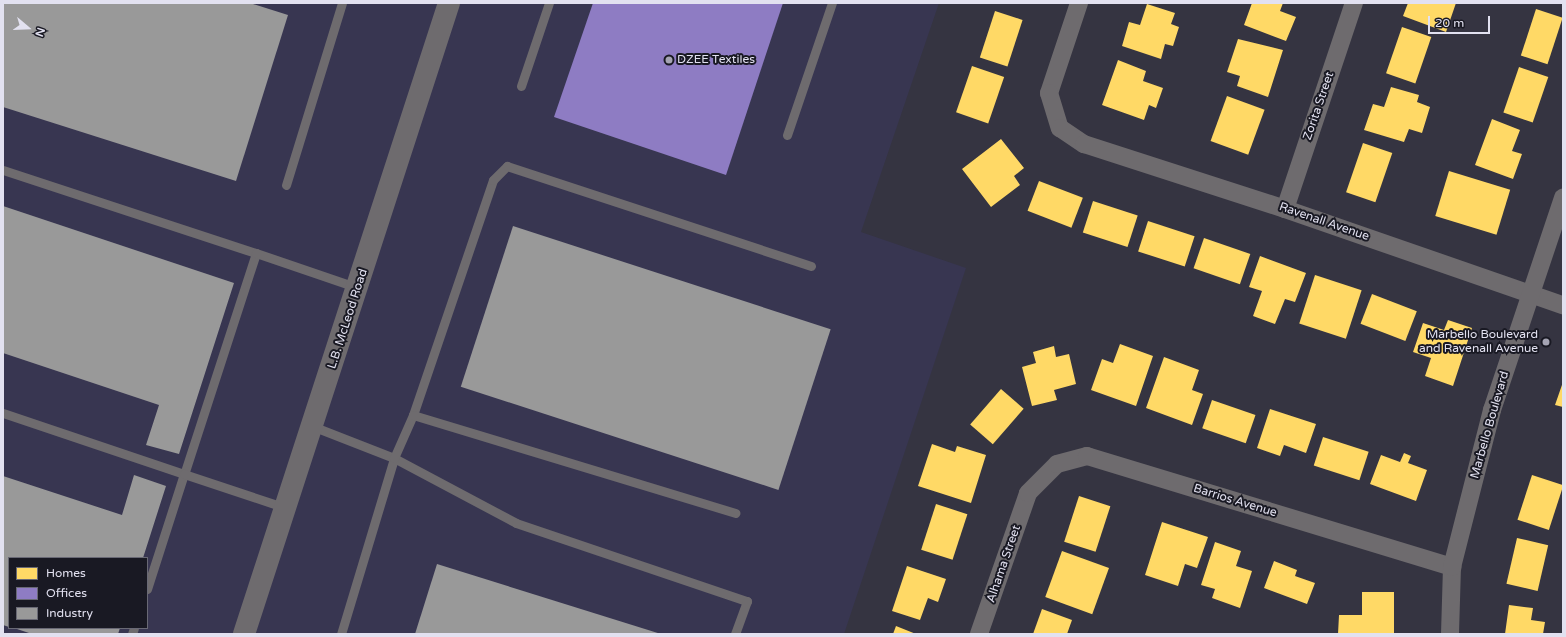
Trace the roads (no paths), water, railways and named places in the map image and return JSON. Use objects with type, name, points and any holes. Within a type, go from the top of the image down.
[{"type":"street","name":"L.B. McLeod Road","points":[[244,634],[358,288],[449,3]]},
{"type":"street","name":"Ravenall Avenue","points":[[1079,3],[1049,94],[1060,128],[1084,144],[1285,208],[1563,305]]},
{"type":"street","name":"Zorita Street","points":[[1285,208],[1354,3]]},
{"type":"street","name":"Marbello Boulevard","points":[[1450,634],[1452,567],[1492,410],[1563,198]]},
{"type":"street","name":"Barrios Avenue","points":[[1028,493],[1057,464],[1087,456],[1452,567]]},
{"type":"street","name":"Alhama Street","points":[[979,634],[1028,493]]},
{"type":"lane","points":[[286,185],[342,3]]},
{"type":"lane","points":[[521,86],[549,3]]},
{"type":"lane","points":[[787,135],[832,3]]},
{"type":"lane","points":[[341,634],[394,458],[413,415],[493,180],[507,166],[811,266]]},
{"type":"lane","points":[[3,170],[358,288]]},
{"type":"lane","points":[[148,586],[256,253]]},
{"type":"lane","points":[[3,413],[286,508]]},
{"type":"lane","points":[[413,415],[735,513]]},
{"type":"lane","points":[[312,426],[394,458],[516,524],[747,601],[735,634]]},
{"type":"place","name":"DZEE Textiles","points":[[669,60]]},
{"type":"place","name":"Marbello Boulevard and Ravenall Avenue","points":[[1546,342]]}]
